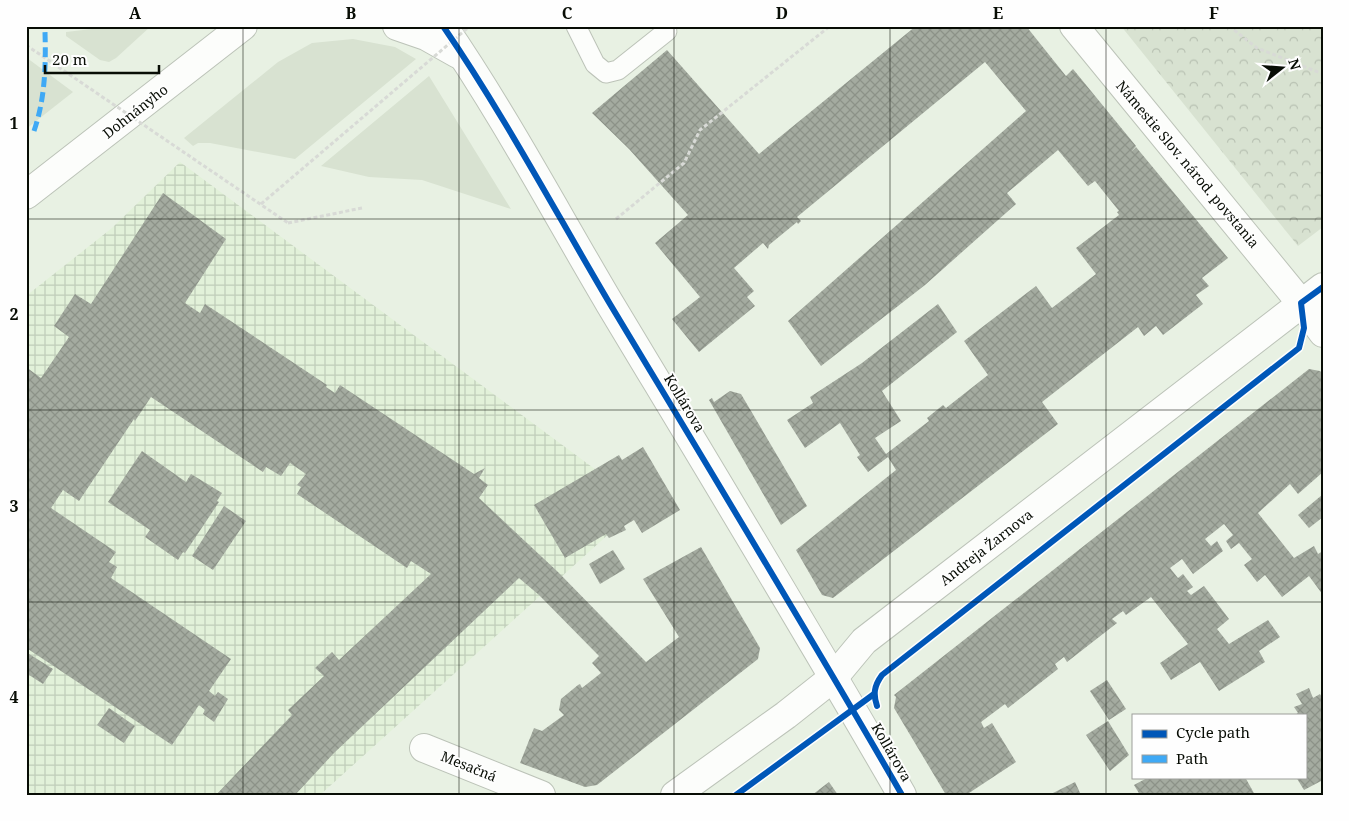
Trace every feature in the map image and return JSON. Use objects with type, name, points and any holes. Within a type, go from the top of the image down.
[{"type":"street","points":[[398,26],[426,36],[464,57],[464,26]]},
{"type":"street","name":"Kollárova","points":[[443,26],[464,57],[834,677],[902,795]]},
{"type":"street","name":"Námestie Slov. národ. povstania","points":[[1074,26],[1312,295],[1323,334]]},
{"type":"street","name":"Dohnányho","points":[[26,195],[246,27]]},
{"type":"street","name":"Andreja Žarnova","points":[[675,795],[786,715],[834,677],[864,641],[1312,295]]},
{"type":"street","name":"Mesačná","points":[[424,748],[541,795]]},
{"type":"lane","points":[[576,26],[594,64],[606,72],[618,70],[667,31]]},
{"type":"path","points":[[261,204],[470,26]]},
{"type":"path","points":[[616,219],[684,163],[700,130],[830,26]]},
{"type":"path","points":[[1229,26],[1257,48],[1323,74]]},
{"type":"path","points":[[26,45],[288,223],[362,208]]},
{"type":"shaded area","points":[[180,162],[642,504],[320,795],[26,795],[26,296],[112,228]]},
{"type":"green space","points":[[117,26],[151,26],[116,58],[109,62],[100,60],[66,36],[66,32]]},
{"type":"green space","points":[[1121,26],[1323,26],[1323,227],[1298,246]]},
{"type":"green space","points":[[353,39],[395,47],[416,59],[295,159],[210,143],[198,143],[193,146],[184,138],[278,62],[312,43]]},
{"type":"green space","points":[[26,59],[73,92],[26,129]]},
{"type":"green space","points":[[429,76],[511,209],[422,180],[369,177],[321,166]]},
{"type":"building","points":[[916,26],[1026,26],[1066,76],[1073,69],[1136,146],[1131,152],[1136,147],[1228,258],[1202,278],[1209,286],[1196,295],[1203,304],[1163,335],[1156,326],[1144,336],[1138,327],[1042,402],[1058,424],[833,598],[822,595],[796,550],[896,470],[888,457],[868,472],[857,457],[860,455],[840,423],[805,448],[787,420],[813,403],[810,397],[862,363],[938,304],[957,332],[882,391],[901,421],[875,438],[886,454],[929,421],[927,418],[943,405],[946,408],[988,375],[964,341],[1036,286],[1052,308],[1096,274],[1076,248],[1119,215],[1117,212],[1119,211],[1095,181],[1088,186],[1058,150],[1007,193],[1016,204],[925,285],[821,366],[788,321],[1026,111],[985,62],[797,217],[801,221],[798,224],[797,222],[769,245],[768,249],[763,243],[734,268],[754,291],[747,297],[755,306],[699,352],[672,319],[700,297],[655,243],[688,215],[629,149],[592,113],[667,50],[759,154]]},
{"type":"building","points":[[163,193],[226,239],[185,303],[200,313],[205,304],[327,385],[326,387],[335,393],[340,385],[474,474],[485,468],[479,478],[488,485],[479,498],[558,572],[646,662],[679,637],[643,579],[701,547],[760,648],[758,659],[597,785],[585,787],[520,763],[534,728],[542,731],[564,715],[559,710],[561,699],[578,685],[580,684],[582,688],[601,673],[592,663],[599,656],[539,595],[519,578],[334,753],[295,795],[216,795],[292,715],[288,710],[324,676],[315,668],[332,652],[339,660],[431,574],[411,561],[407,568],[297,494],[301,487],[297,485],[306,474],[290,463],[281,476],[266,467],[263,472],[151,397],[79,501],[63,490],[51,508],[116,552],[109,562],[117,567],[111,578],[231,659],[209,691],[215,696],[218,692],[228,699],[214,722],[203,714],[205,710],[199,705],[172,745],[28,649],[26,651],[26,367],[41,378],[69,337],[54,326],[75,294],[91,304]]},
{"type":"building","points":[[1309,369],[1320,371],[1323,374],[1323,472],[1298,494],[1290,484],[1258,513],[1294,558],[1314,546],[1318,554],[1323,551],[1323,595],[1309,576],[1282,597],[1265,575],[1257,582],[1244,565],[1252,559],[1239,543],[1231,549],[1226,541],[1233,535],[1224,524],[1205,539],[1211,546],[1217,541],[1223,551],[1193,574],[1182,559],[1170,568],[1178,578],[1183,574],[1193,587],[1187,591],[1191,595],[1204,586],[1229,619],[1217,629],[1229,644],[1268,620],[1280,637],[1259,651],[1265,662],[1219,691],[1200,662],[1171,680],[1160,663],[1188,644],[1151,597],[1126,615],[1123,611],[1112,619],[1117,623],[1067,662],[1064,657],[1055,664],[1058,669],[1008,708],[1005,704],[981,722],[984,728],[992,723],[1016,762],[966,795],[946,795],[894,708],[896,697],[894,695]]},
{"type":"building","points":[[730,391],[741,394],[807,506],[781,525],[709,400],[712,398],[714,402]]},
{"type":"building","points":[[643,447],[680,510],[642,533],[634,520],[624,526],[626,530],[609,538],[606,534],[565,558],[534,505],[619,455],[622,460]]},
{"type":"building","points":[[142,451],[186,482],[191,474],[222,493],[217,501],[219,502],[185,553],[183,552],[178,560],[145,537],[150,530],[108,502]]},
{"type":"building","points":[[1322,495],[1323,517],[1309,528],[1298,515]]},
{"type":"building","points":[[224,506],[246,521],[213,570],[192,556]]},
{"type":"building","points":[[613,550],[625,569],[600,584],[589,564]]},
{"type":"building","points":[[26,652],[53,669],[43,684],[26,673]]},
{"type":"building","points":[[1107,680],[1126,709],[1109,720],[1090,691]]},
{"type":"building","points":[[1309,688],[1313,698],[1320,694],[1323,699],[1323,780],[1304,790],[1297,778],[1306,778],[1306,714],[1296,714],[1298,713],[1294,707],[1302,704],[1296,694]]},
{"type":"building","points":[[109,708],[135,726],[124,743],[97,725]]},
{"type":"building","points":[[1108,721],[1129,755],[1110,771],[1086,735]]},
{"type":"building","points":[[1147,778],[1246,778],[1255,795],[1140,795],[1134,785]]},
{"type":"building","points":[[829,782],[838,795],[812,795]]},
{"type":"building","points":[[1075,782],[1081,795],[1049,795]]},
{"type":"marked path","points":[[34,131],[41,107],[44,82],[45,32]]},
{"type":"cycle path","points":[[443,26],[508,129],[902,795]]},
{"type":"cycle path","points":[[877,706],[875,690],[882,675],[1299,348],[1304,328],[1301,303],[1323,287]]},
{"type":"cycle path","points":[[736,795],[874,694]]}]
